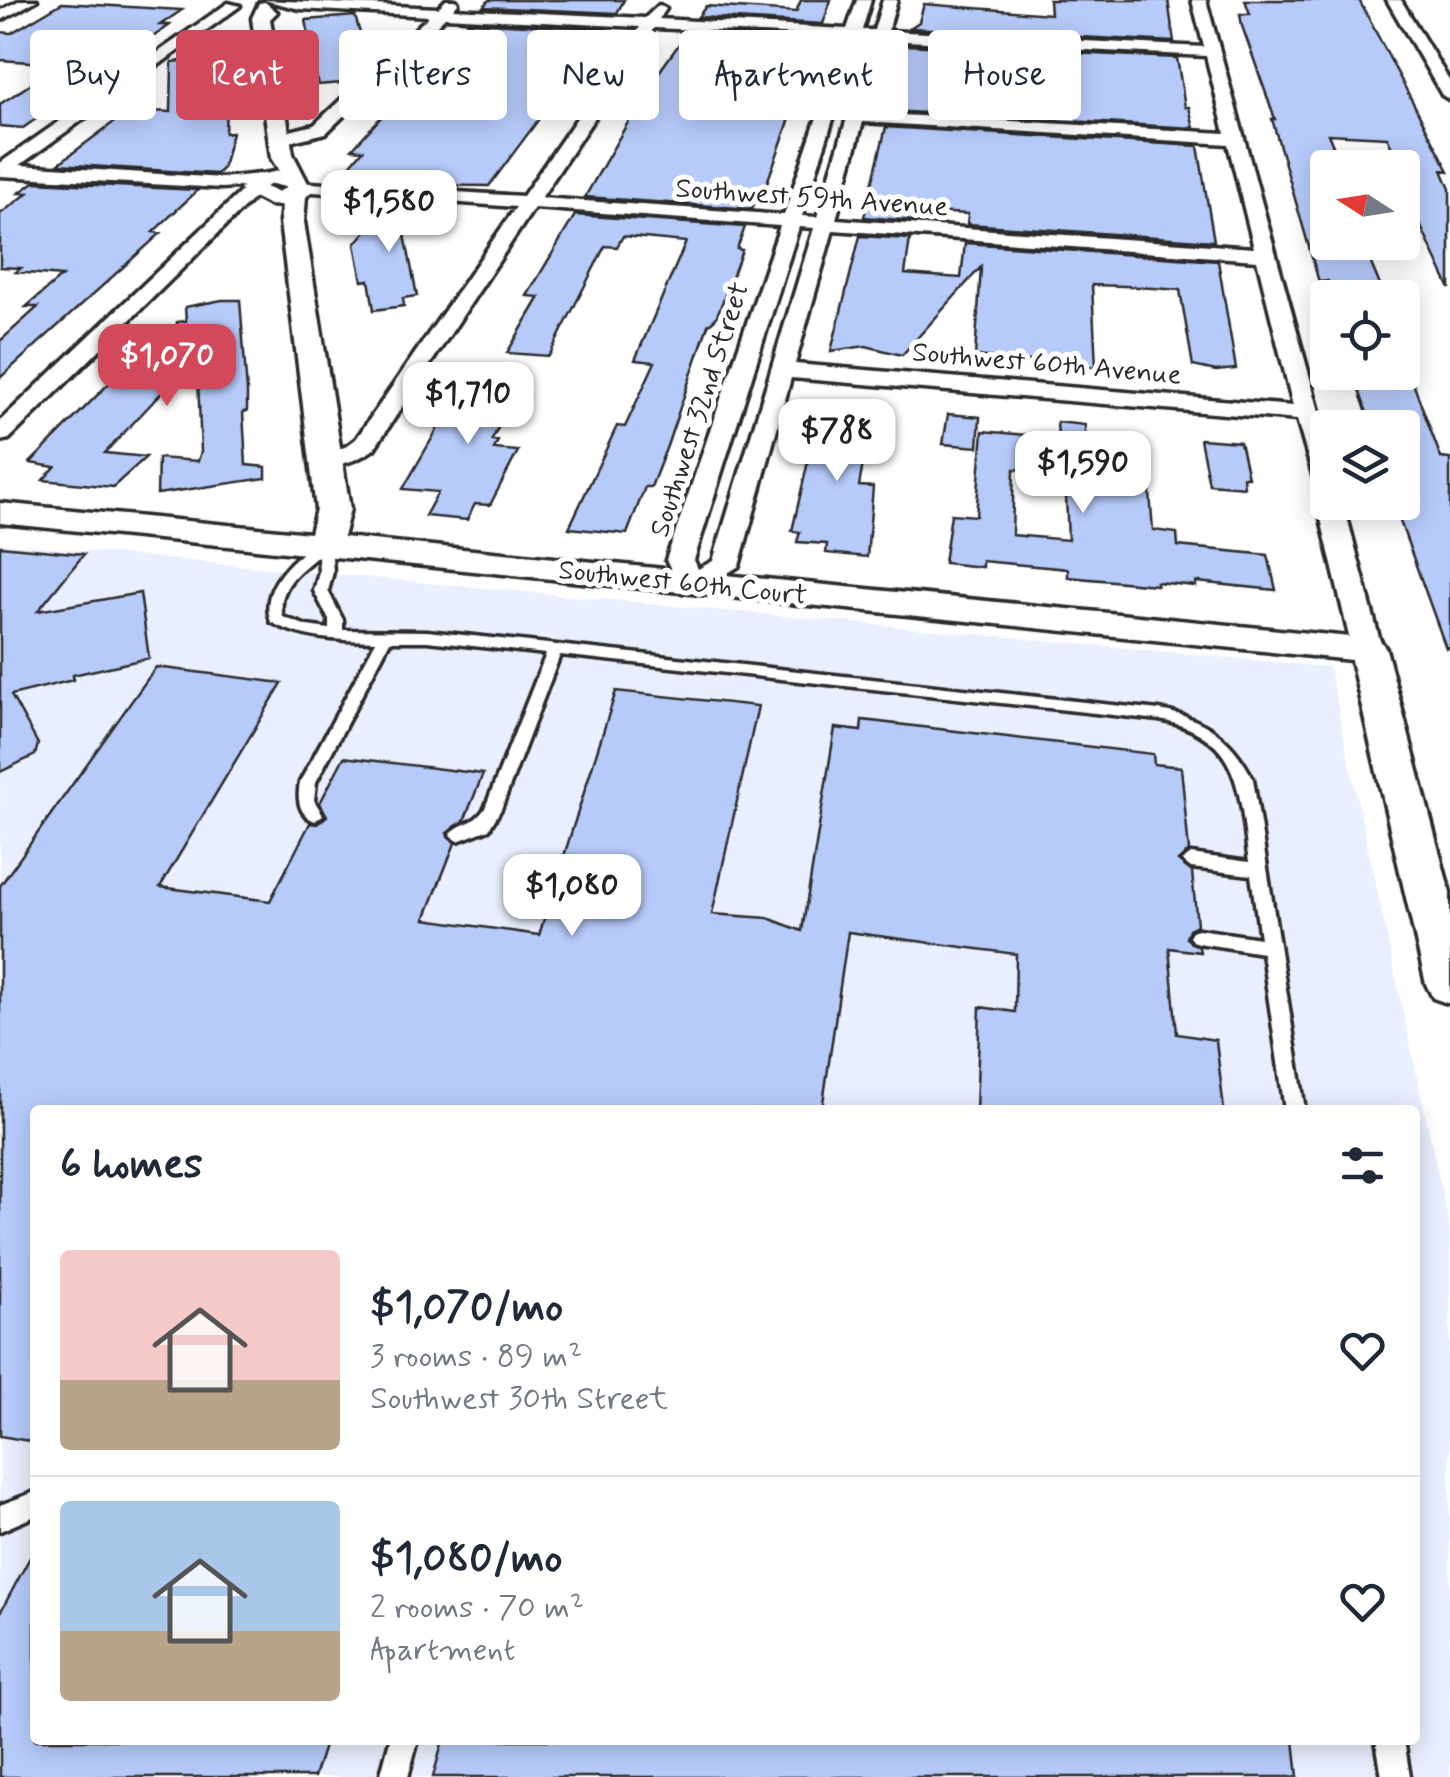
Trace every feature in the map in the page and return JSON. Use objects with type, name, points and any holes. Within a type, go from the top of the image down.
[{"type":"street","points":[[0,17],[30,0]]},
{"type":"street","points":[[281,148],[320,128],[454,0]]},
{"type":"street","points":[[326,459],[353,453],[365,444],[665,0]]},
{"type":"street","name":"Southwest 32nd Street","points":[[854,30],[864,0]]},
{"type":"street","name":"Southwest 32nd Street","points":[[881,30],[890,0]]},
{"type":"street","points":[[1199,0],[1310,425]]},
{"type":"street","points":[[1394,0],[1450,95]]},
{"type":"street","points":[[1,170],[242,6],[300,5],[792,30]]},
{"type":"street","points":[[242,6],[281,148],[276,192],[333,509],[324,544]]},
{"type":"street","points":[[908,36],[1212,52]]},
{"type":"street","points":[[908,119],[1237,139]]},
{"type":"street","name":"Southwest 32nd Street","points":[[824,120],[680,560],[692,583],[726,566],[855,120]]},
{"type":"street","name":"Southwest 59th Avenue","points":[[1,170],[222,183],[276,192],[354,192],[1266,255]]},
{"type":"street","points":[[0,434],[226,218],[276,192]]},
{"type":"street","name":"Southwest 60th Avenue","points":[[782,370],[1307,414]]},
{"type":"street","name":"Southwest 60th Court","points":[[0,513],[1367,648]]},
{"type":"street","points":[[1335,520],[1450,984]]},
{"type":"lane","points":[[324,544],[292,571],[280,587],[272,610],[276,619],[297,631],[555,650],[1188,721],[1222,742],[1235,757],[1247,790],[1294,1105]]},
{"type":"lane","points":[[324,544],[326,572],[320,592],[336,620],[336,632]]},
{"type":"lane","points":[[315,814],[307,808],[308,782],[386,635]]},
{"type":"lane","points":[[458,834],[483,825],[493,809],[555,650]]},
{"type":"lane","points":[[1190,861],[1260,870]]},
{"type":"lane","points":[[1198,936],[1270,947]]},
{"type":"lane","points":[[0,1518],[30,1506]]},
{"type":"lane","points":[[394,1777],[403,1745]]},
{"type":"lane","points":[[1391,1745],[1396,1777]]},
{"type":"shaded area","points":[[0,543],[1329,667],[1450,1230],[1450,1777],[0,1777]]},
{"type":"building","points":[[489,0],[624,0],[617,13],[483,7]]},
{"type":"building","points":[[801,0],[831,0],[823,24],[698,17],[706,6],[796,12]]},
{"type":"building","points":[[1049,0],[1168,0],[1174,42],[1081,37],[1081,30],[910,28],[919,22],[924,4],[1050,14]]},
{"type":"building","points":[[1245,0],[1359,0],[1449,171],[1442,170],[1450,189],[1450,289],[1420,224],[1420,150],[1393,150],[1387,137],[1328,134],[1335,150],[1310,150],[1310,251],[1275,119],[1242,26],[1240,14],[1250,14]]},
{"type":"building","points":[[62,3],[182,10],[160,25],[170,25],[156,35],[156,30],[30,30],[30,62],[0,60],[0,32],[11,33]]},
{"type":"building","points":[[355,16],[359,30],[339,30],[339,83],[319,85],[319,30],[308,30],[306,20]]},
{"type":"building","points":[[468,22],[606,29],[527,30],[527,120],[538,120],[489,186],[404,185],[409,179],[343,174],[363,150],[352,149],[378,120],[507,120],[507,30],[461,30]]},
{"type":"building","points":[[679,44],[679,120],[789,120],[763,194],[758,193],[752,209],[585,197],[629,120],[659,120],[659,72]]},
{"type":"building","points":[[908,45],[928,46],[928,113],[908,112]]},
{"type":"building","points":[[1081,53],[1177,58],[1185,107],[1189,107],[1194,128],[1051,120],[1081,120]]},
{"type":"building","points":[[172,62],[176,62],[176,120],[225,120],[225,133],[232,132],[223,168],[217,174],[58,164],[117,120],[156,120],[156,111],[171,112]]},
{"type":"building","points":[[30,85],[30,120],[34,120],[23,128],[0,126],[0,104]]},
{"type":"building","points":[[886,127],[1198,146],[1214,241],[967,224],[968,214],[914,211],[913,221],[864,217]]},
{"type":"building","points":[[34,182],[198,190],[153,232],[161,233],[0,378],[0,341],[38,307],[26,307],[62,276],[0,267],[0,214],[28,193],[19,193]]},
{"type":"building","points":[[391,201],[429,204],[405,235],[417,296],[403,298],[404,306],[374,310],[369,280],[362,281],[355,244]]},
{"type":"building","points":[[575,215],[745,227],[737,249],[742,250],[730,283],[716,318],[708,325],[667,446],[651,487],[645,487],[627,534],[569,528],[617,426],[625,427],[655,362],[635,360],[686,242],[623,236],[617,247],[605,246],[549,356],[507,353],[540,297],[527,296]]},
{"type":"building","points":[[860,236],[910,239],[905,274],[961,278],[965,243],[1218,261],[1236,369],[1216,371],[1193,366],[1180,290],[1125,286],[1092,285],[1096,367],[975,356],[981,267],[902,355],[866,346],[831,351]]},
{"type":"building","points":[[1313,260],[1370,260],[1378,280],[1318,280]]},
{"type":"building","points":[[240,300],[247,392],[247,411],[243,412],[246,465],[266,467],[266,478],[157,494],[158,458],[198,461],[201,452],[197,355],[105,453],[146,457],[113,487],[43,480],[55,467],[30,463],[152,340],[177,342],[177,322],[186,321],[185,307]]},
{"type":"building","points":[[473,367],[526,372],[492,440],[498,441],[494,449],[518,451],[490,505],[475,504],[467,520],[425,516],[438,492],[403,489]]},
{"type":"building","points":[[1359,390],[1416,390],[1441,458],[1450,459],[1450,647],[1446,648],[1400,520],[1420,520],[1420,410],[1366,410]]},
{"type":"building","points":[[821,405],[873,409],[859,486],[873,487],[867,557],[826,553],[827,544],[797,542],[800,532],[792,531]]},
{"type":"building","points":[[948,414],[980,417],[978,447],[943,444]]},
{"type":"building","points":[[1057,422],[1085,425],[1085,437],[1146,445],[1153,530],[1177,533],[1178,546],[1268,555],[1276,590],[1068,577],[1068,569],[982,561],[982,567],[944,563],[951,514],[976,516],[983,431],[1058,438]],"holes":[[[1014,469],[1065,474],[1068,540],[1012,535]]]},
{"type":"building","points":[[1200,439],[1240,442],[1248,477],[1243,477],[1244,487],[1209,484]]},
{"type":"building","points":[[0,546],[84,554],[38,611],[140,593],[149,658],[73,675],[73,680],[11,695],[38,744],[35,755],[0,772]]},
{"type":"building","points":[[156,667],[282,683],[160,887],[270,901],[310,823],[317,824],[327,816],[320,803],[344,757],[483,774],[464,821],[447,833],[455,843],[425,919],[539,935],[616,691],[758,706],[712,914],[768,918],[802,931],[835,728],[861,731],[862,720],[1153,754],[1154,764],[1181,767],[1189,851],[1178,861],[1192,872],[1197,925],[1189,929],[1186,938],[1200,952],[1169,948],[1177,1034],[1216,1040],[1223,1105],[976,1105],[980,1007],[1015,1012],[1016,954],[848,932],[823,1105],[30,1105],[30,1441],[0,1436],[0,886]]},
{"type":"building","points":[[30,1557],[30,1745],[324,1745],[314,1777],[0,1777],[0,1613]]},
{"type":"building","points":[[442,1745],[1295,1745],[1298,1777],[433,1777]]}]
